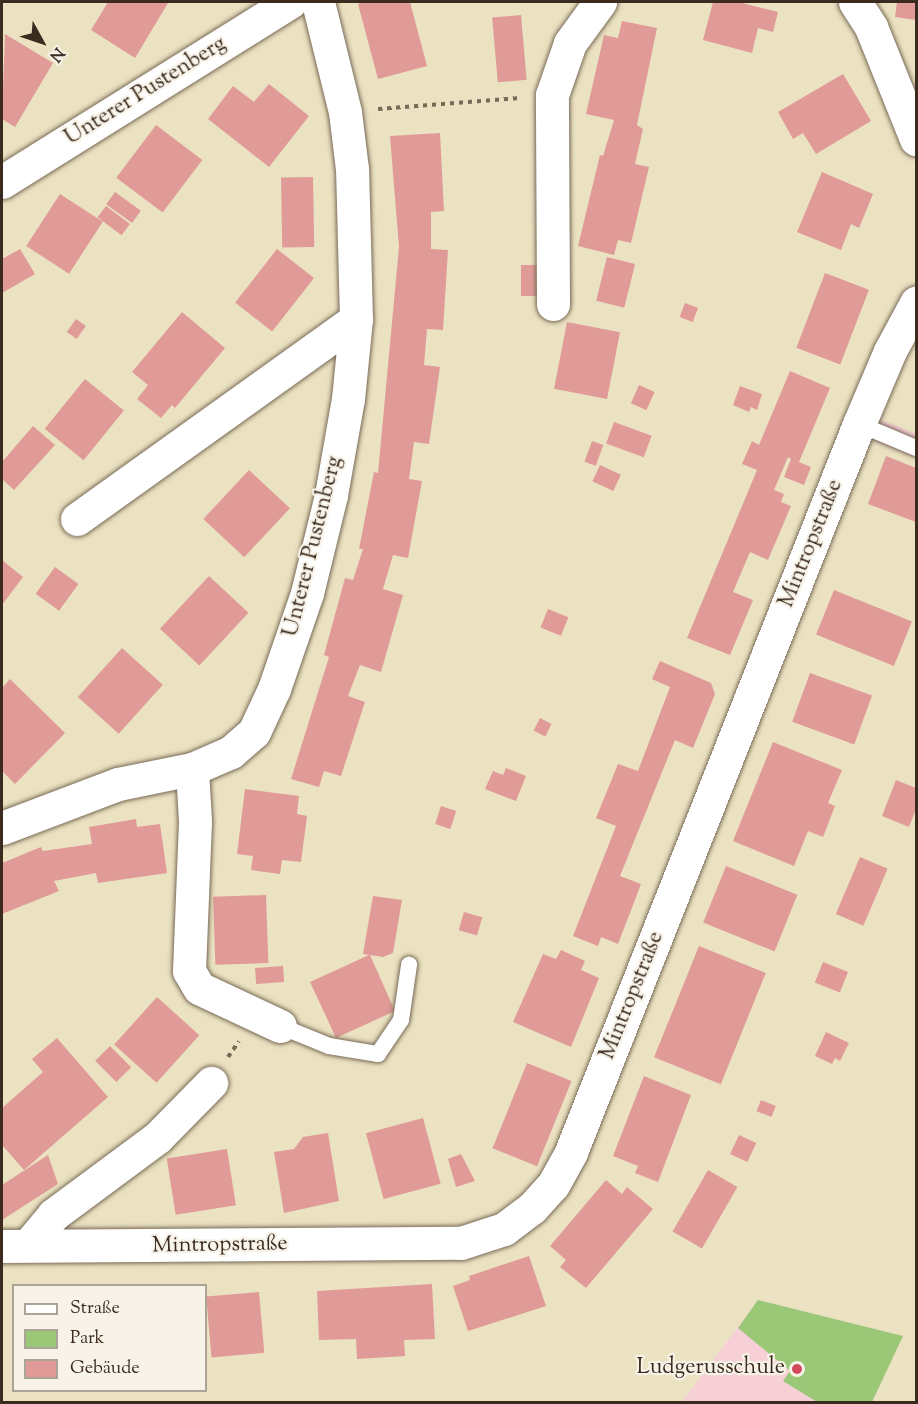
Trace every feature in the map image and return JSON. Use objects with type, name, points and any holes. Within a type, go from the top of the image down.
[{"type":"street","name":"Unterer Pustenberg","points":[[2,182],[290,2]]},
{"type":"street","name":"Unterer Pustenberg","points":[[2,828],[118,784],[192,769],[231,752],[254,732],[274,689],[307,593],[331,495],[348,399],[356,319],[352,169],[345,112],[318,2]]},
{"type":"street","points":[[553,304],[552,95],[570,43],[600,2]]},
{"type":"street","points":[[862,6],[916,139]]},
{"type":"street","name":"Mintropstraße","points":[[15,1245],[156,1248],[460,1243],[504,1229],[532,1208],[553,1185],[571,1152],[860,424],[890,351],[916,303]]},
{"type":"street","points":[[77,519],[356,319]]},
{"type":"street","points":[[192,769],[195,821],[189,971],[199,988],[268,1021]]},
{"type":"street","name":"Mintropstraße","points":[[15,1245],[158,1137],[211,1083]]},
{"type":"lane","points":[[860,424],[916,448]]},
{"type":"lane","points":[[268,1021],[329,1046],[378,1054],[401,1020],[409,965]]},
{"type":"path","points":[[345,112],[552,95]]},
{"type":"path","points":[[211,1083],[268,1021]]},
{"type":"shaded area","points":[[882,420],[916,434],[916,458],[874,441]]},
{"type":"shaded area","name":"Ludgerusschule","points":[[758,1300],[903,1336],[872,1402],[682,1402]]},
{"type":"green space","name":"Ludgerusschule","points":[[758,1300],[903,1336],[872,1402],[817,1402],[783,1381],[790,1371],[738,1328]]},
{"type":"building","points":[[108,2],[168,3],[135,58],[91,30]]},
{"type":"building","points":[[363,2],[410,2],[427,66],[378,79],[358,4]]},
{"type":"building","points":[[713,2],[738,2],[778,12],[773,32],[758,28],[752,53],[703,40]]},
{"type":"building","points":[[897,2],[916,2],[916,20],[895,17]]},
{"type":"building","points":[[521,15],[527,80],[498,82],[492,18]]},
{"type":"building","points":[[622,21],[657,28],[637,125],[643,129],[635,164],[649,167],[631,243],[618,240],[614,255],[578,246],[600,155],[603,156],[614,120],[586,114],[604,35],[618,38]]},
{"type":"building","points":[[5,34],[53,63],[15,127],[2,119]]},
{"type":"building","points":[[843,74],[871,121],[816,154],[803,133],[793,139],[778,112]]},
{"type":"building","points":[[269,84],[309,116],[269,167],[208,119],[233,86],[254,102]]},
{"type":"building","points":[[156,125],[202,160],[163,213],[116,178]]},
{"type":"building","points":[[440,133],[444,211],[431,212],[431,249],[448,250],[443,330],[427,329],[424,365],[440,367],[429,444],[414,442],[409,479],[422,481],[408,558],[393,555],[383,589],[403,595],[381,672],[360,665],[348,696],[365,702],[341,776],[324,771],[319,787],[291,779],[329,657],[324,655],[345,578],[353,580],[363,549],[359,549],[374,472],[378,473],[399,247],[390,136]]},
{"type":"building","points":[[822,172],[873,194],[859,228],[851,224],[841,250],[797,232]]},
{"type":"building","points":[[313,177],[314,247],[282,248],[281,178]]},
{"type":"building","points":[[115,192],[141,211],[132,223],[106,204]]},
{"type":"building","points":[[60,194],[103,222],[69,274],[26,246]]},
{"type":"building","points":[[106,206],[130,224],[122,235],[98,217]]},
{"type":"building","points":[[20,249],[35,274],[2,293],[2,259]]},
{"type":"building","points":[[277,249],[314,278],[272,332],[235,303]]},
{"type":"building","points":[[607,257],[635,264],[624,308],[596,301]]},
{"type":"building","points":[[521,265],[537,265],[537,296],[521,296]]},
{"type":"building","points":[[825,273],[869,290],[840,365],[796,348]]},
{"type":"building","points":[[685,303],[698,308],[693,322],[680,317]]},
{"type":"building","points":[[182,312],[225,348],[175,408],[172,405],[161,418],[137,399],[148,385],[132,372]]},
{"type":"building","points":[[76,319],[86,326],[77,339],[67,332]]},
{"type":"building","points":[[567,322],[620,332],[607,399],[554,389]]},
{"type":"building","points":[[790,371],[830,388],[799,462],[811,467],[804,485],[784,477],[791,459],[788,457],[774,490],[784,494],[781,502],[791,506],[768,560],[750,552],[733,592],[753,600],[730,655],[687,638],[757,470],[742,464],[752,441],[759,445]]},
{"type":"building","points":[[85,379],[124,410],[84,460],[45,429]]},
{"type":"building","points":[[639,385],[655,392],[646,410],[631,403]]},
{"type":"building","points":[[740,386],[762,394],[757,410],[751,407],[749,412],[733,405]]},
{"type":"building","points":[[614,422],[652,436],[644,457],[606,444]]},
{"type":"building","points":[[33,426],[55,445],[14,490],[2,479],[2,462]]},
{"type":"building","points":[[592,441],[603,445],[596,466],[584,462]]},
{"type":"building","points":[[886,456],[916,468],[916,522],[868,504]]},
{"type":"building","points":[[600,465],[621,475],[613,491],[592,481]]},
{"type":"building","points":[[249,470],[290,508],[244,557],[203,519]]},
{"type":"building","points":[[2,560],[23,577],[2,605]]},
{"type":"building","points":[[55,567],[78,584],[59,611],[36,594]]},
{"type":"building","points":[[209,576],[248,613],[199,665],[160,629]]},
{"type":"building","points":[[834,590],[912,621],[894,666],[816,635]]},
{"type":"building","points":[[548,609],[568,617],[561,636],[541,628]]},
{"type":"building","points":[[122,648],[163,685],[119,734],[78,697]]},
{"type":"building","points":[[660,661],[711,683],[715,694],[693,748],[675,740],[620,876],[641,884],[618,944],[601,937],[598,946],[573,936],[616,826],[596,818],[618,764],[638,771],[670,687],[652,679]]},
{"type":"building","points":[[810,673],[872,696],[854,744],[792,722]]},
{"type":"building","points":[[10,679],[65,733],[15,784],[2,771],[2,688]]},
{"type":"building","points":[[540,718],[552,724],[545,736],[534,730]]},
{"type":"building","points":[[773,742],[842,770],[828,803],[835,806],[823,837],[808,831],[794,866],[733,841]]},
{"type":"building","points":[[506,768],[526,776],[516,801],[485,789],[493,771],[503,775]]},
{"type":"building","points":[[896,780],[916,788],[916,809],[909,827],[882,816]]},
{"type":"building","points":[[245,789],[299,796],[297,814],[307,816],[301,862],[282,860],[280,874],[251,870],[253,856],[237,854]]},
{"type":"building","points":[[441,806],[456,811],[450,829],[435,824]]},
{"type":"building","points":[[136,819],[137,827],[160,824],[167,873],[98,883],[96,873],[54,881],[59,891],[2,914],[2,863],[41,847],[43,851],[92,844],[89,827]]},
{"type":"building","points":[[860,857],[888,869],[863,926],[836,914]]},
{"type":"building","points":[[726,866],[797,895],[775,951],[703,923]]},
{"type":"building","points":[[266,895],[268,963],[215,965],[213,897]]},
{"type":"building","points":[[373,896],[402,900],[393,953],[383,957],[370,955],[395,1011],[336,1038],[310,982],[369,955],[363,954]]},
{"type":"building","points":[[464,912],[482,917],[477,936],[459,930]]},
{"type":"building","points":[[699,946],[766,973],[721,1084],[654,1057]]},
{"type":"building","points":[[561,950],[585,961],[581,970],[599,978],[571,1047],[513,1022],[543,954],[556,959]]},
{"type":"building","points":[[823,962],[848,972],[840,993],[815,982]]},
{"type":"building","points":[[283,966],[284,982],[256,984],[255,968]]},
{"type":"building","points":[[157,997],[199,1035],[157,1083],[114,1045]]},
{"type":"building","points":[[826,1032],[849,1043],[840,1061],[835,1058],[832,1064],[815,1056]]},
{"type":"building","points":[[57,1038],[108,1097],[24,1170],[2,1145],[2,1108],[43,1072],[32,1059]]},
{"type":"building","points":[[110,1046],[131,1067],[116,1082],[95,1061]]},
{"type":"building","points":[[527,1063],[572,1081],[537,1166],[493,1148]]},
{"type":"building","points":[[644,1076],[691,1095],[658,1182],[635,1173],[638,1166],[613,1156]]},
{"type":"building","points":[[761,1100],[776,1106],[771,1117],[757,1111]]},
{"type":"building","points":[[423,1118],[441,1184],[384,1199],[366,1133]]},
{"type":"building","points":[[328,1133],[339,1201],[284,1213],[274,1152],[294,1149],[303,1137]]},
{"type":"building","points":[[739,1135],[756,1143],[747,1162],[730,1154]]},
{"type":"building","points":[[227,1149],[236,1205],[176,1215],[167,1159]]},
{"type":"building","points":[[461,1154],[475,1181],[456,1187],[448,1159]]},
{"type":"building","points":[[48,1155],[58,1184],[2,1220],[2,1185]]},
{"type":"building","points":[[708,1170],[737,1187],[702,1248],[672,1231]]},
{"type":"building","points":[[606,1180],[622,1194],[627,1187],[653,1209],[586,1288],[560,1267],[566,1260],[550,1246]]},
{"type":"building","points":[[529,1256],[546,1306],[468,1331],[453,1286],[470,1280],[469,1276]]},
{"type":"building","points":[[432,1284],[435,1339],[404,1340],[405,1356],[357,1359],[356,1339],[319,1340],[317,1291]]},
{"type":"building","points":[[259,1292],[264,1353],[212,1357],[207,1297]]},
{"type":"place","name":"Ludgerusschule","points":[[797,1369]]}]
